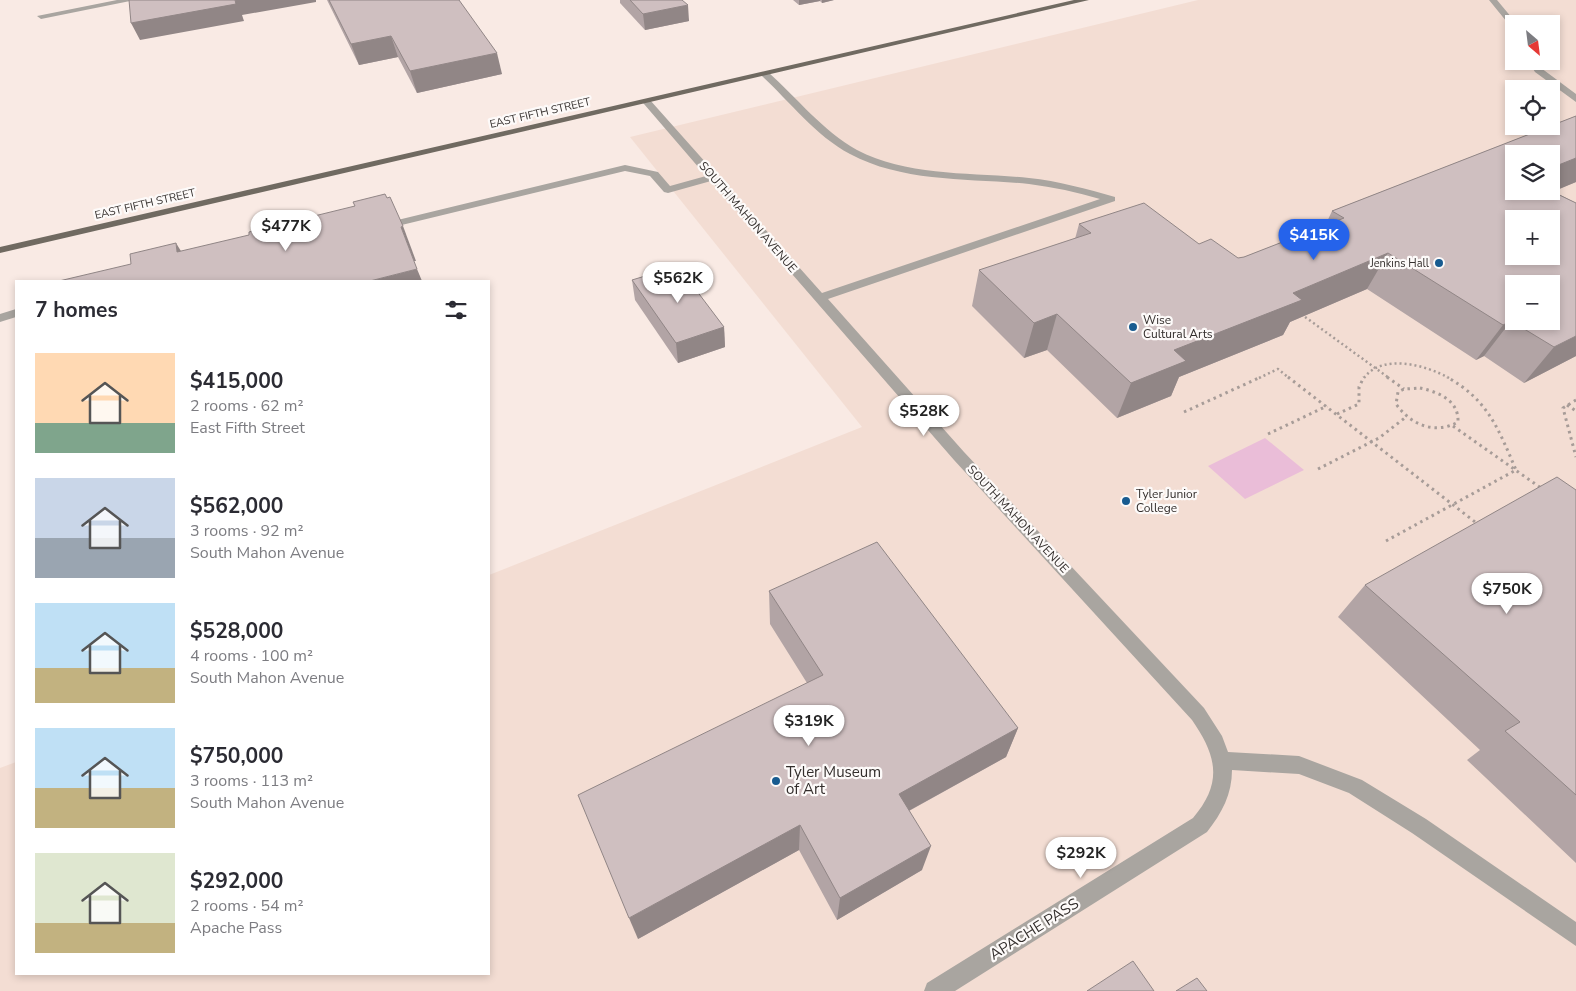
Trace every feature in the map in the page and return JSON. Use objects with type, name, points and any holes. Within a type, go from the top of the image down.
[{"type":"main road","name":"EAST FIFTH STREET","points":[[0,250],[1085,0]]},
{"type":"street","points":[[41,16],[131,0]]},
{"type":"street","points":[[1493,0],[1506,15]]},
{"type":"street","points":[[1538,70],[1576,99]]},
{"type":"street","points":[[765,74],[837,140],[852,151],[870,159],[890,165],[933,172],[1060,186],[1111,199],[820,298]]},
{"type":"street","name":"SOUTH MAHON AVENUE","points":[[647,102],[959,456],[1198,714],[1218,744],[1222,760]]},
{"type":"street","points":[[367,230],[626,168],[654,174],[668,190],[713,177]]},
{"type":"street","points":[[0,318],[15,313]]},
{"type":"street","points":[[1222,760],[1299,766],[1355,786],[1419,826],[1576,935]]},
{"type":"street","name":"APACHE PASS","points":[[935,991],[1200,825],[1212,814],[1219,801],[1223,785],[1222,760]]},
{"type":"path","points":[[1297,311],[1404,389]]},
{"type":"path","points":[[1337,414],[1359,404],[1361,379],[1375,368],[1385,364],[1416,365],[1443,374],[1459,384],[1487,409],[1516,470]]},
{"type":"path","points":[[1184,412],[1278,369],[1480,526]]},
{"type":"path","points":[[1420,388],[1447,398],[1454,405],[1459,417],[1458,422],[1453,426],[1445,428],[1430,428],[1406,417],[1396,404],[1398,392],[1404,389],[1420,388]]},
{"type":"path","points":[[1576,400],[1563,408],[1576,456]]},
{"type":"path","points":[[1567,405],[1576,411]]},
{"type":"path","points":[[1268,434],[1327,406]]},
{"type":"path","points":[[1318,469],[1372,441],[1406,417]]},
{"type":"path","points":[[1453,426],[1546,492]]},
{"type":"path","points":[[1386,541],[1516,470]]},
{"type":"shaded area","name":"Tyler Junior College","points":[[1198,0],[1576,0],[1576,991],[0,991],[0,768],[15,762],[15,975],[490,975],[490,575],[862,427],[630,137]]},
{"type":"shaded area","points":[[1265,438],[1304,470],[1245,499],[1208,466]]},
{"type":"building","points":[[129,0],[235,0],[236,4],[131,23]]},
{"type":"building","points":[[329,0],[459,0],[497,53],[410,71],[391,36],[351,44]]},
{"type":"building","points":[[630,0],[682,0],[688,5],[643,14]]},
{"type":"building","points":[[1576,116],[1576,158],[1560,164],[1560,145],[1505,145],[1505,200],[1560,200],[1560,195],[1576,203],[1576,336],[1554,347],[1526,330],[1560,330],[1560,275],[1505,275],[1505,324],[1503,325],[1388,253],[1293,293],[1302,300],[1174,350],[1186,361],[1131,383],[1057,314],[1034,323],[979,270],[1091,233],[1079,224],[1144,203],[1199,244],[1211,239],[1238,258],[1344,218],[1332,211],[1527,135],[1560,135],[1560,122]]},
{"type":"building","points":[[385,194],[387,198],[390,197],[403,226],[401,227],[417,269],[374,280],[63,280],[131,264],[130,254],[176,243],[177,252],[249,235],[249,232],[355,206],[353,202]]},
{"type":"building","points":[[678,266],[724,327],[676,343],[632,280]]},
{"type":"building","points":[[1557,477],[1576,490],[1576,795],[1505,731],[1520,722],[1365,585]]},
{"type":"building","points":[[877,542],[1018,728],[899,794],[931,846],[840,898],[800,825],[629,918],[578,795],[823,675],[769,591]]},
{"type":"building","points":[[1133,961],[1154,991],[1087,991]]},
{"type":"building","points":[[1197,978],[1207,991],[1176,991]]},
{"type":"place","name":"Jenkins Hall","points":[[1439,263]]},
{"type":"place","name":"Wise Cultural Arts","points":[[1133,327]]},
{"type":"place","name":"Tyler Junior College","points":[[1126,501]]},
{"type":"place","name":"Tyler Museum of Art","points":[[776,781]]}]
